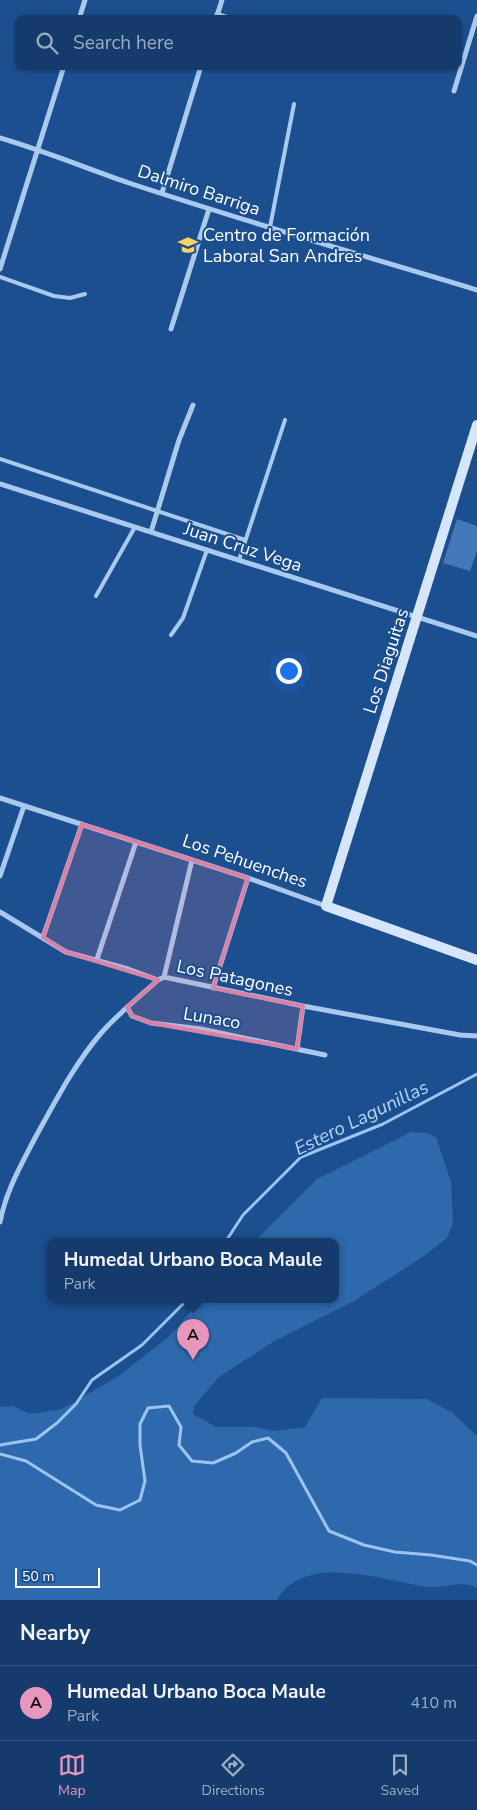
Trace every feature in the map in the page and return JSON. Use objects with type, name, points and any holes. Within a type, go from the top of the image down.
[{"type":"street","points":[[80,15],[85,0]]},
{"type":"street","points":[[217,15],[222,0]]},
{"type":"street","points":[[462,65],[477,16]]},
{"type":"street","points":[[0,269],[63,70]]},
{"type":"street","points":[[162,193],[200,70]]},
{"type":"street","points":[[454,91],[460,70]]},
{"type":"street","name":"Dalmiro Barriga","points":[[0,138],[209,209],[477,290]]},
{"type":"street","points":[[171,329],[209,209]]},
{"type":"street","points":[[151,532],[179,440],[193,405]]},
{"type":"street","name":"Los Diaguitas","points":[[326,906],[477,425]]},
{"type":"street","name":"Juan Cruz Vega","points":[[0,484],[477,636]]},
{"type":"street","name":"Los Pehuenches","points":[[0,798],[248,878],[477,960]]},
{"type":"street","points":[[0,876],[24,806]]},
{"type":"street","points":[[43,937],[82,824]]},
{"type":"street","points":[[97,959],[136,842]]},
{"type":"street","points":[[0,912],[66,952],[161,978],[192,860]]},
{"type":"street","points":[[213,988],[248,878]]},
{"type":"street","name":"Los Patagones","points":[[0,1222],[11,1183],[54,1104],[86,1053],[127,1007],[161,978],[460,1035],[477,1036]]},
{"type":"street","points":[[296,1049],[303,1006]]},
{"type":"street","name":"Lunaco","points":[[127,1007],[132,1016],[151,1023],[201,1029],[325,1055]]},
{"type":"lane","points":[[270,227],[294,104]]},
{"type":"lane","points":[[0,277],[54,296],[70,298],[85,294]]},
{"type":"lane","points":[[239,560],[285,420]]},
{"type":"lane","points":[[0,459],[245,540]]},
{"type":"lane","points":[[96,596],[135,527]]},
{"type":"lane","points":[[171,635],[183,618],[207,550]]},
{"type":"highlighted area","points":[[82,824],[248,878],[213,988],[303,1006],[297,1049],[151,1023],[132,1016],[127,1007],[158,980],[66,952],[43,937]]},
{"type":"shaded area","points":[[411,1132],[426,1133],[436,1137],[451,1182],[453,1223],[447,1238],[424,1256],[354,1301],[273,1342],[219,1377],[194,1406],[193,1414],[216,1427],[255,1427],[275,1431],[305,1427],[322,1398],[427,1399],[453,1413],[477,1436],[477,1588],[465,1584],[428,1587],[346,1573],[325,1573],[306,1576],[289,1585],[277,1600],[0,1600],[0,1407],[13,1406],[30,1414],[62,1409],[117,1377],[170,1336],[198,1303],[339,1303],[339,1238],[258,1238],[317,1179]]},
{"type":"building","points":[[457,519],[477,526],[477,551],[470,571],[443,563]]},
{"type":"waterway","name":"Estero Lagunillas","points":[[228,1238],[243,1215],[301,1157],[383,1124],[477,1074]]},
{"type":"waterway","name":"Estero Lagunillas","points":[[0,1445],[36,1439],[57,1423],[76,1404],[92,1380],[142,1345],[184,1303]]},
{"type":"waterway","points":[[0,1454],[26,1461],[96,1505],[120,1510],[140,1500],[145,1481],[140,1445],[140,1424],[148,1408],[169,1406],[181,1427],[179,1445],[192,1461],[213,1463],[236,1453],[252,1442],[268,1438],[286,1453],[329,1531],[364,1545],[395,1552],[470,1561],[477,1565]]},
{"type":"place","name":"Centro de Formación Laboral San Andres","points":[[188,245]]},
{"type":"place","name":"Humedal Urbano Boca Maule","points":[[193,1360]]}]
